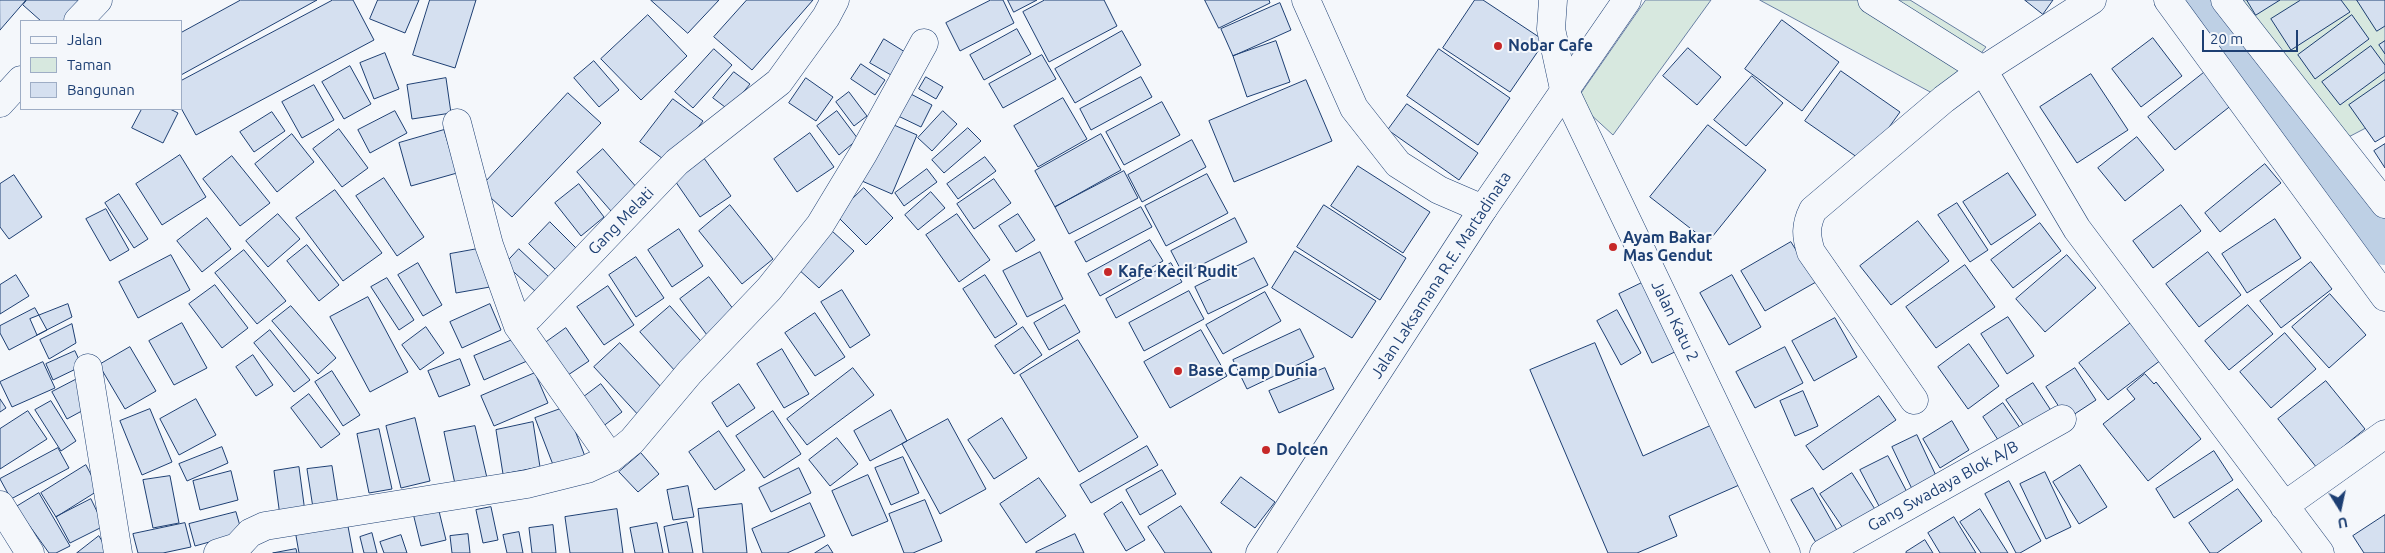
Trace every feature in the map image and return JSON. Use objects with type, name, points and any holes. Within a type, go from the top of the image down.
[{"type":"street","points":[[79,20],[98,0]]},
{"type":"street","name":"Gang Melati","points":[[518,326],[530,316],[677,162],[779,82],[826,17],[835,0]]},
{"type":"street","points":[[1306,0],[1354,108],[1398,164],[1439,190],[1483,209]]},
{"type":"street","name":"Jalan Katu 2","points":[[1553,0],[1551,29],[1564,89],[1786,553]]},
{"type":"street","name":"Jalan Laksamana R.E. Martadinata","points":[[1260,553],[1483,209],[1627,0]]},
{"type":"street","points":[[1872,0],[1983,70],[2077,229],[2320,553]]},
{"type":"street","points":[[1914,400],[1811,252],[1806,237],[1806,223],[1813,210],[1944,99],[1983,70],[2092,0]]},
{"type":"street","points":[[2168,0],[2385,296]]},
{"type":"street","points":[[2225,0],[2385,204]]},
{"type":"street","points":[[218,553],[237,547],[250,533],[266,526],[527,484],[587,469],[611,458],[632,441],[690,372],[768,289],[820,226],[863,154],[924,42]]},
{"type":"street","points":[[0,103],[20,81]]},
{"type":"street","points":[[457,123],[489,245],[518,326],[611,458]]},
{"type":"street","points":[[88,368],[118,553]]},
{"type":"street","name":"Gang Swadaya Blok A/B","points":[[1824,553],[2062,419]]},
{"type":"street","points":[[2284,506],[2385,434]]},
{"type":"street","points":[[0,505],[30,553]]},
{"type":"green space","points":[[1646,0],[1711,0],[1613,135],[1576,101]]},
{"type":"green space","points":[[1760,0],[1910,0],[1986,47],[1944,99]]},
{"type":"green space","points":[[2225,0],[2385,0],[2385,118],[2337,143]]},
{"type":"building","points":[[0,0],[26,0],[0,30]]},
{"type":"building","points":[[27,0],[82,0],[65,20],[40,20],[23,5]]},
{"type":"building","points":[[241,0],[317,0],[182,74],[182,32]]},
{"type":"building","points":[[333,0],[353,0],[374,40],[196,135],[182,110],[182,80]]},
{"type":"building","points":[[378,0],[419,0],[405,33],[370,19]]},
{"type":"building","points":[[430,0],[476,0],[455,68],[413,55]]},
{"type":"building","points":[[651,0],[719,0],[688,33]]},
{"type":"building","points":[[747,0],[813,0],[752,70],[714,37]]},
{"type":"building","points":[[991,0],[1003,0],[1014,23],[960,51],[946,23]]},
{"type":"building","points":[[1008,0],[1037,0],[1014,12]]},
{"type":"building","points":[[1045,0],[1104,0],[1117,26],[1049,62],[1023,12]]},
{"type":"building","points":[[1205,0],[1269,0],[1270,3],[1219,28]]},
{"type":"building","points":[[1475,0],[1483,0],[1545,41],[1510,92],[1443,48]]},
{"type":"building","points":[[2025,0],[2053,0],[2043,14]]},
{"type":"building","points":[[2247,0],[2280,0],[2256,15]]},
{"type":"building","points":[[2301,0],[2341,0],[2350,12],[2291,50],[2271,19]]},
{"type":"building","points":[[2357,0],[2385,0],[2385,26],[2377,31]]},
{"type":"building","points":[[1280,3],[1291,30],[1233,56],[1221,29]]},
{"type":"building","points":[[648,15],[687,56],[641,100],[601,59]]},
{"type":"building","points":[[2352,15],[2369,39],[2315,79],[2298,55]]},
{"type":"building","points":[[1782,20],[1839,62],[1802,111],[1745,69]]},
{"type":"building","points":[[1017,29],[1031,54],[984,80],[970,55]]},
{"type":"building","points":[[1122,31],[1141,65],[1075,103],[1055,69]]},
{"type":"building","points":[[2153,38],[2182,76],[2141,107],[2112,69]]},
{"type":"building","points":[[884,39],[905,52],[891,75],[870,63]]},
{"type":"building","points":[[1276,41],[1290,82],[1247,97],[1233,56]]},
{"type":"building","points":[[2385,41],[2385,54],[2379,45]]},
{"type":"building","points":[[2371,46],[2385,65],[2385,72],[2340,105],[2322,82]]},
{"type":"building","points":[[1688,48],[1721,77],[1697,105],[1663,76]]},
{"type":"building","points":[[714,49],[732,65],[693,108],[675,92]]},
{"type":"building","points":[[1439,49],[1510,98],[1478,145],[1407,96]]},
{"type":"building","points":[[385,53],[399,89],[374,99],[360,63]]},
{"type":"building","points":[[1042,55],[1056,79],[1003,108],[989,84]]},
{"type":"building","points":[[594,61],[619,90],[599,107],[574,78]]},
{"type":"building","points":[[861,64],[885,80],[875,95],[851,79]]},
{"type":"building","points":[[350,66],[371,104],[344,119],[322,82]]},
{"type":"building","points":[[1841,71],[1900,112],[1864,162],[1805,121]]},
{"type":"building","points":[[2206,71],[2233,104],[2175,150],[2148,117]]},
{"type":"building","points":[[734,72],[750,84],[729,110],[713,98]]},
{"type":"building","points":[[2091,74],[2128,130],[2077,163],[2040,107]]},
{"type":"building","points":[[1752,76],[1783,103],[1746,146],[1714,120]]},
{"type":"building","points":[[926,77],[943,87],[936,99],[919,89]]},
{"type":"building","points":[[1141,77],[1152,97],[1091,130],[1080,109]]},
{"type":"building","points":[[446,78],[451,113],[412,119],[407,85]]},
{"type":"building","points":[[806,78],[833,97],[816,121],[789,103]]},
{"type":"building","points":[[1306,80],[1332,141],[1234,182],[1209,121]]},
{"type":"building","points":[[2385,80],[2385,136],[2375,142],[2349,105]]},
{"type":"building","points":[[314,85],[334,120],[302,138],[282,102]]},
{"type":"building","points":[[849,92],[867,116],[854,126],[836,102]]},
{"type":"building","points":[[907,92],[932,105],[921,127],[896,115]]},
{"type":"building","points":[[568,93],[601,123],[512,217],[480,188]]},
{"type":"building","points":[[1063,98],[1087,139],[1038,167],[1014,126]]},
{"type":"building","points":[[673,99],[703,121],[670,164],[640,142]]},
{"type":"building","points":[[1162,102],[1180,135],[1124,165],[1106,132]]},
{"type":"building","points":[[1407,104],[1478,153],[1459,180],[1388,130]]},
{"type":"building","points":[[141,110],[172,110],[178,113],[163,143],[132,128]]},
{"type":"building","points":[[395,111],[407,133],[370,153],[358,130]]},
{"type":"building","points":[[837,111],[858,139],[839,155],[817,126]]},
{"type":"building","points":[[943,111],[957,124],[932,151],[918,138]]},
{"type":"building","points":[[272,112],[285,131],[254,152],[240,132]]},
{"type":"building","points":[[887,122],[917,135],[892,194],[862,181]]},
{"type":"building","points":[[1708,125],[1766,170],[1708,242],[1650,197]]},
{"type":"building","points":[[968,128],[981,141],[944,173],[932,160]]},
{"type":"building","points":[[339,129],[368,168],[342,187],[313,149]]},
{"type":"building","points":[[444,130],[457,173],[411,186],[399,143]]},
{"type":"building","points":[[810,133],[834,167],[797,192],[774,159]]},
{"type":"building","points":[[292,134],[314,162],[277,192],[255,164]]},
{"type":"building","points":[[1101,134],[1121,170],[1055,207],[1035,171]]},
{"type":"building","points":[[2137,137],[2164,170],[2125,201],[2098,168]]},
{"type":"building","points":[[1192,140],[1206,167],[1142,202],[1128,175]]},
{"type":"building","points":[[2385,144],[2385,168],[2374,151]]},
{"type":"building","points":[[603,149],[638,189],[611,211],[577,172]]},
{"type":"building","points":[[701,154],[731,196],[700,217],[671,175]]},
{"type":"building","points":[[180,155],[206,197],[162,225],[136,184]]},
{"type":"building","points":[[232,156],[270,203],[240,226],[203,179]]},
{"type":"building","points":[[985,157],[996,171],[958,199],[947,184]]},
{"type":"building","points":[[2265,164],[2281,183],[2220,232],[2205,213]]},
{"type":"building","points":[[1358,166],[1430,212],[1403,253],[1331,206]]},
{"type":"building","points":[[927,169],[937,182],[904,206],[895,193]]},
{"type":"building","points":[[1124,171],[1138,198],[1069,234],[1055,207]]},
{"type":"building","points":[[2008,173],[2036,215],[1991,245],[1963,202]]},
{"type":"building","points":[[1207,174],[1228,213],[1166,246],[1145,206]]},
{"type":"building","points":[[14,175],[42,217],[9,239],[0,227],[0,184]]},
{"type":"building","points":[[384,178],[424,237],[397,256],[356,196]]},
{"type":"building","points":[[994,179],[1011,203],[974,229],[957,204]]},
{"type":"building","points":[[579,184],[604,217],[581,236],[555,203]]},
{"type":"building","points":[[864,188],[893,218],[866,245],[836,215]]},
{"type":"building","points":[[335,190],[382,253],[343,281],[296,218]]},
{"type":"building","points":[[931,192],[945,208],[918,230],[905,215]]},
{"type":"building","points":[[119,194],[148,239],[134,248],[105,203]]},
{"type":"building","points":[[1957,203],[1988,250],[1970,262],[1938,215]]},
{"type":"building","points":[[730,205],[773,259],[742,284],[699,231]]},
{"type":"building","points":[[1324,205],[1406,258],[1380,300],[1297,247]]},
{"type":"building","points":[[2181,205],[2201,231],[2153,268],[2133,241]]},
{"type":"building","points":[[1141,207],[1152,227],[1086,262],[1075,242]]},
{"type":"building","points":[[106,209],[129,250],[110,261],[86,219]]},
{"type":"building","points":[[278,214],[300,239],[268,267],[246,241]]},
{"type":"building","points":[[957,214],[990,260],[959,282],[926,235]]},
{"type":"building","points":[[1018,214],[1035,240],[1016,252],[999,226]]},
{"type":"building","points":[[207,218],[231,249],[202,272],[177,241]]},
{"type":"building","points":[[1235,218],[1247,242],[1183,274],[1171,251]]},
{"type":"building","points":[[2275,219],[2301,258],[2247,293],[2222,254]]},
{"type":"building","points":[[1918,221],[1949,261],[1891,305],[1860,266]]},
{"type":"building","points":[[550,222],[578,250],[558,272],[529,244]]},
{"type":"building","points":[[2040,223],[2061,251],[2013,288],[1991,260]]},
{"type":"building","points":[[679,229],[703,266],[672,287],[648,250]]},
{"type":"building","points":[[832,231],[854,251],[819,288],[797,268]]},
{"type":"building","points":[[1150,240],[1163,261],[1100,296],[1088,274]]},
{"type":"building","points":[[1791,242],[1816,282],[1765,311],[1741,271]]},
{"type":"building","points":[[307,245],[339,285],[319,301],[287,261]]},
{"type":"building","points":[[483,248],[490,287],[456,293],[450,254]]},
{"type":"building","points":[[519,249],[549,277],[536,292],[505,264]]},
{"type":"building","points":[[244,250],[286,301],[257,324],[215,273]]},
{"type":"building","points":[[1295,251],[1376,301],[1352,338],[1272,288]]},
{"type":"building","points":[[1040,252],[1063,299],[1027,317],[1003,271]]},
{"type":"building","points":[[2208,252],[2241,295],[2199,327],[2166,284]]},
{"type":"building","points":[[171,255],[190,290],[138,318],[119,282]]},
{"type":"building","points":[[2067,255],[2096,288],[2045,332],[2016,299]]},
{"type":"building","points":[[636,257],[664,298],[636,317],[609,275]]},
{"type":"building","points":[[1254,258],[1268,285],[1208,314],[1195,287]]},
{"type":"building","points":[[2311,262],[2332,289],[2281,328],[2260,301]]},
{"type":"building","points":[[418,263],[442,305],[423,316],[398,275]]},
{"type":"building","points":[[1171,263],[1182,282],[1116,318],[1106,299]]},
{"type":"building","points":[[1965,265],[1995,307],[1936,348],[1906,307]]},
{"type":"building","points":[[16,275],[29,296],[0,314],[0,285]]},
{"type":"building","points":[[985,275],[1017,324],[995,338],[963,289]]},
{"type":"building","points":[[1732,275],[1761,327],[1729,345],[1700,293]]},
{"type":"building","points":[[709,277],[737,314],[707,335],[680,299]]},
{"type":"building","points":[[387,278],[414,320],[399,330],[371,287]]},
{"type":"building","points":[[1652,278],[1685,347],[1652,363],[1619,294]]},
{"type":"building","points":[[215,285],[248,328],[222,348],[189,304]]},
{"type":"building","points":[[608,286],[634,325],[604,345],[577,307]]},
{"type":"building","points":[[842,290],[870,335],[850,348],[821,302]]},
{"type":"building","points":[[1189,291],[1204,319],[1144,351],[1129,323]]},
{"type":"building","points":[[1265,292],[1281,321],[1223,354],[1206,325]]},
{"type":"building","points":[[2330,294],[2366,335],[2329,368],[2292,327]]},
{"type":"building","points":[[368,297],[408,372],[370,392],[330,317]]},
{"type":"building","points":[[68,304],[72,317],[37,335],[30,319]]},
{"type":"building","points":[[490,304],[501,330],[462,348],[450,322]]},
{"type":"building","points":[[1065,305],[1080,332],[1049,350],[1034,323]]},
{"type":"building","points":[[2248,305],[2273,334],[2229,370],[2205,341]]},
{"type":"building","points":[[291,306],[336,358],[318,374],[272,321]]},
{"type":"building","points":[[670,306],[706,347],[676,372],[640,332]]},
{"type":"building","points":[[35,308],[47,330],[9,350],[0,333],[0,326]]},
{"type":"building","points":[[1617,310],[1641,353],[1621,365],[1597,321]]},
{"type":"building","points":[[815,313],[845,357],[815,376],[785,333]]},
{"type":"building","points":[[2008,317],[2034,356],[2007,374],[1981,334]]},
{"type":"building","points":[[1835,318],[1857,357],[1814,381],[1792,341]]},
{"type":"building","points":[[2132,322],[2161,360],[2108,400],[2079,363]]},
{"type":"building","points":[[182,323],[207,368],[174,385],[149,341]]},
{"type":"building","points":[[72,324],[76,343],[49,359],[40,340]]},
{"type":"building","points":[[426,327],[444,353],[420,370],[402,345]]},
{"type":"building","points":[[1023,327],[1042,355],[1014,374],[995,346]]},
{"type":"building","points":[[566,328],[589,361],[568,375],[545,343]]},
{"type":"building","points":[[1300,329],[1314,357],[1247,389],[1233,360]]},
{"type":"building","points":[[270,330],[310,380],[294,392],[254,343]]},
{"type":"building","points":[[1201,330],[1227,376],[1170,408],[1144,362]]},
{"type":"building","points":[[2285,333],[2316,369],[2271,408],[2240,372]]},
{"type":"building","points":[[517,338],[527,361],[484,380],[474,356]]},
{"type":"building","points":[[1078,340],[1138,437],[1079,472],[1020,375]]},
{"type":"building","points":[[620,343],[663,389],[641,418],[594,367]]},
{"type":"building","points":[[1595,343],[1643,456],[1718,422],[1746,482],[1669,516],[1677,536],[1637,553],[1608,553],[1530,370]]},
{"type":"building","points":[[1969,344],[1999,386],[1968,409],[1938,367]]},
{"type":"building","points":[[130,347],[156,391],[125,409],[99,365]]},
{"type":"building","points":[[1785,347],[1803,383],[1755,408],[1736,372]]},
{"type":"building","points":[[782,349],[809,394],[784,408],[757,364]]},
{"type":"building","points":[[75,351],[82,366],[53,380],[46,364]]},
{"type":"building","points":[[253,355],[273,385],[256,396],[236,367]]},
{"type":"building","points":[[460,359],[470,385],[439,397],[428,371]]},
{"type":"building","points":[[43,362],[55,388],[12,407],[0,382]]},
{"type":"building","points":[[853,368],[874,395],[807,445],[787,419]]},
{"type":"building","points":[[1325,368],[1334,389],[1279,413],[1269,391]]},
{"type":"building","points":[[2075,368],[2096,400],[2067,419],[2046,387]]},
{"type":"building","points":[[332,371],[360,415],[343,426],[315,382]]},
{"type":"building","points":[[535,373],[548,403],[494,426],[481,396]]},
{"type":"building","points":[[2145,374],[2154,384],[2156,382],[2201,439],[2148,481],[2103,424],[2135,399],[2127,389]]},
{"type":"building","points":[[77,379],[91,406],[67,419],[52,392]]},
{"type":"building","points":[[2326,381],[2365,429],[2317,468],[2278,419]]},
{"type":"building","points":[[2033,383],[2052,412],[2026,429],[2006,400]]},
{"type":"building","points":[[601,384],[622,412],[598,430],[577,402]]},
{"type":"building","points":[[739,384],[755,408],[727,427],[712,403]]},
{"type":"building","points":[[1803,391],[1818,426],[1795,436],[1780,401]]},
{"type":"building","points":[[309,394],[340,434],[321,448],[291,408]]},
{"type":"building","points":[[1879,396],[1896,420],[1823,470],[1806,446]]},
{"type":"building","points":[[0,399],[6,408],[0,412]]},
{"type":"building","points":[[196,399],[216,435],[179,455],[160,419]]},
{"type":"building","points":[[51,401],[76,441],[61,451],[35,410]]},
{"type":"building","points":[[2003,403],[2025,435],[2004,449],[1983,417]]},
{"type":"building","points":[[566,407],[586,459],[555,470],[535,418]]},
{"type":"building","points":[[150,409],[172,462],[142,475],[120,421]]},
{"type":"building","points":[[891,410],[907,441],[870,461],[854,431]]},
{"type":"building","points":[[28,411],[47,439],[0,469],[0,429]]},
{"type":"building","points":[[773,411],[801,454],[764,478],[736,436]]},
{"type":"building","points":[[415,418],[430,481],[401,488],[386,426]]},
{"type":"building","points":[[1002,418],[1027,458],[994,479],[968,440]]},
{"type":"building","points":[[948,419],[986,489],[940,514],[902,444]]},
{"type":"building","points":[[1952,421],[1969,450],[1940,468],[1923,439]]},
{"type":"building","points":[[533,422],[540,467],[503,474],[496,430]]},
{"type":"building","points":[[475,426],[487,478],[455,484],[444,432]]},
{"type":"building","points":[[379,429],[392,489],[369,493],[357,434]]},
{"type":"building","points":[[719,431],[745,470],[715,490],[689,452]]},
{"type":"building","points":[[1917,435],[1938,480],[1913,491],[1892,447]]},
{"type":"building","points":[[837,438],[858,464],[830,486],[809,460]]},
{"type":"building","points":[[1147,446],[1158,465],[1091,503],[1080,485]]},
{"type":"building","points":[[222,447],[228,463],[187,481],[179,464]]},
{"type":"building","points":[[58,448],[69,468],[11,499],[0,479]]},
{"type":"building","points":[[2214,451],[2233,480],[2174,518],[2156,489]]},
{"type":"building","points":[[641,453],[659,474],[638,492],[619,472]]},
{"type":"building","points":[[1888,456],[1907,492],[1879,506],[1860,470]]},
{"type":"building","points":[[903,457],[919,493],[891,505],[875,468]]},
{"type":"building","points":[[86,465],[99,490],[56,517],[41,493]]},
{"type":"building","points":[[2080,465],[2107,507],[2079,524],[2053,482]]},
{"type":"building","points":[[332,466],[338,504],[313,508],[307,469]]},
{"type":"building","points":[[299,467],[305,512],[280,516],[274,471]]},
{"type":"building","points":[[799,468],[811,493],[771,512],[759,488]]},
{"type":"building","points":[[1162,470],[1176,494],[1140,515],[1126,490]]},
{"type":"building","points":[[231,471],[238,500],[200,510],[193,481]]},
{"type":"building","points":[[2045,472],[2071,527],[2046,539],[2020,484]]},
{"type":"building","points":[[1852,473],[1878,514],[1847,534],[1820,494]]},
{"type":"building","points":[[868,475],[888,521],[852,536],[832,491]]},
{"type":"building","points":[[170,476],[179,523],[153,528],[143,480]]},
{"type":"building","points":[[1241,477],[1275,502],[1255,528],[1221,503]]},
{"type":"building","points":[[1039,478],[1066,516],[1026,543],[1000,504]]},
{"type":"building","points":[[2009,481],[2041,541],[2020,553],[2016,553],[1985,494]]},
{"type":"building","points":[[688,486],[694,517],[673,520],[667,490]]},
{"type":"building","points":[[1813,488],[1839,534],[1818,546],[1791,500]]},
{"type":"building","points":[[2238,489],[2262,521],[2217,553],[2210,553],[2189,523]]},
{"type":"building","points":[[39,493],[70,546],[56,553],[49,553],[16,507]]},
{"type":"building","points":[[91,499],[104,526],[70,543],[56,517]]},
{"type":"building","points":[[925,500],[942,541],[913,553],[904,553],[889,514]]},
{"type":"building","points":[[1122,502],[1145,540],[1126,551],[1104,514]]},
{"type":"building","points":[[810,503],[825,536],[787,553],[762,553],[752,529]]},
{"type":"building","points":[[742,504],[747,553],[703,553],[698,509]]},
{"type":"building","points":[[1181,506],[1212,553],[1165,553],[1148,527]]},
{"type":"building","points":[[438,507],[446,540],[421,546],[413,513]]},
{"type":"building","points":[[491,507],[498,540],[483,543],[476,510]]},
{"type":"building","points":[[617,509],[623,553],[570,553],[565,517]]},
{"type":"building","points":[[1980,509],[2008,553],[1981,553],[1960,522]]},
{"type":"building","points":[[236,512],[242,533],[195,546],[189,524]]},
{"type":"building","points":[[2385,515],[2385,553],[2364,553],[2353,536]]},
{"type":"building","points":[[1954,517],[1976,553],[1940,553],[1928,533]]},
{"type":"building","points":[[347,521],[353,553],[299,553],[295,530]]},
{"type":"building","points":[[687,522],[693,553],[669,553],[664,527]]},
{"type":"building","points":[[185,523],[191,547],[163,553],[138,553],[133,534]]},
{"type":"building","points":[[657,523],[663,553],[635,553],[630,528]]},
{"type":"building","points":[[553,525],[556,553],[532,553],[529,528]]},
{"type":"building","points":[[519,532],[523,553],[507,553],[503,535]]},
{"type":"building","points":[[372,533],[377,553],[364,553],[360,537]]},
{"type":"building","points":[[468,534],[470,553],[452,553],[450,536]]},
{"type":"building","points":[[1075,534],[1084,553],[1036,553],[1036,552]]},
{"type":"building","points":[[401,535],[407,553],[384,553],[380,542]]},
{"type":"building","points":[[99,536],[109,553],[77,553]]},
{"type":"building","points":[[1925,540],[1933,553],[1906,553],[1906,552]]},
{"type":"building","points":[[828,545],[833,553],[815,553]]},
{"type":"building","points":[[296,549],[297,553],[273,553]]},
{"type":"waterway","points":[[2196,0],[2385,236]]},
{"type":"place","name":"Nobar Cafe","points":[[1498,46]]},
{"type":"place","name":"Ayam Bakar Mas Gendut","points":[[1613,247]]},
{"type":"place","name":"Kafe Kecil Rudit","points":[[1108,272]]},
{"type":"place","name":"Base Camp Dunia","points":[[1178,371]]},
{"type":"place","name":"Dolcen","points":[[1266,450]]}]
